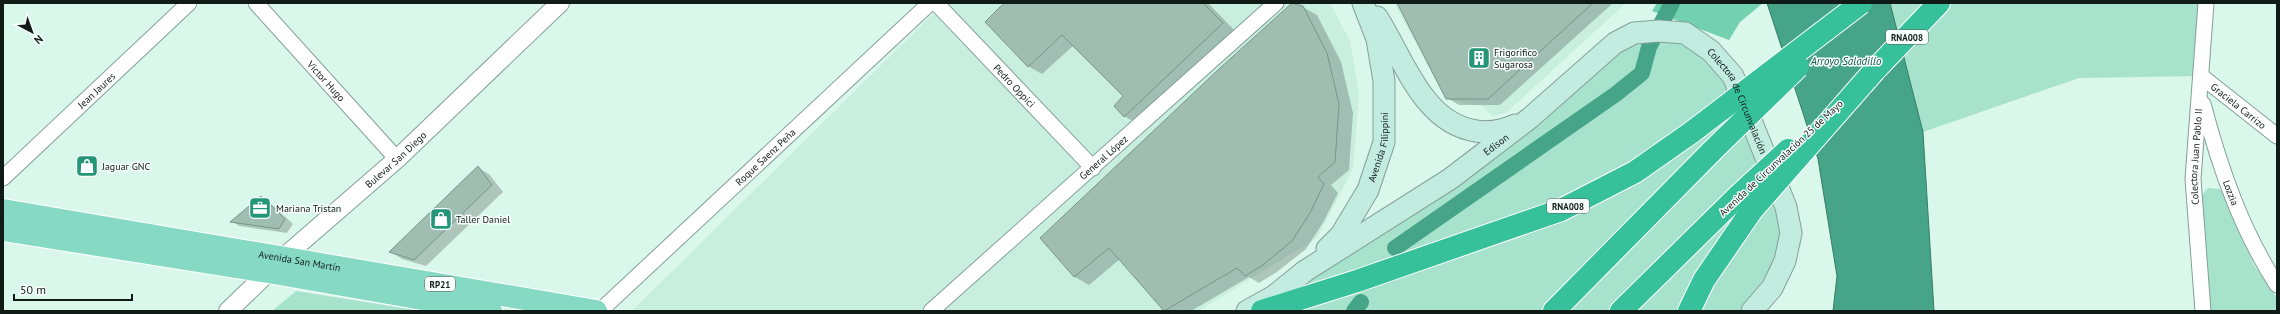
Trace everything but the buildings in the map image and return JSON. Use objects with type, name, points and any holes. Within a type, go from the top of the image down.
[{"type":"highway","name":"RNA008","points":[[1262,311],[1357,281],[1560,210],[1635,172],[1692,132],[1862,3]]},
{"type":"highway","name":"RNA008","points":[[1554,311],[1712,151],[1862,3]]},
{"type":"highway","name":"RNA008","points":[[1745,202],[1939,3]]},
{"type":"highway","name":"Avenida de Circunvalación 25 de Mayo","points":[[1621,311],[1745,202]]},
{"type":"highway","points":[[1689,311],[1745,202]]},
{"type":"main road","name":"Avenida Filippini","points":[[1305,271],[1341,235],[1368,190],[1384,142],[1384,81],[1377,39],[1363,3]]},
{"type":"main road","points":[[1367,3],[1386,31],[1421,94],[1443,119],[1467,129],[1488,132],[1509,128],[1530,118]]},
{"type":"main road","name":"Edison","points":[[1305,271],[1450,179],[1530,118],[1615,43],[1634,33],[1684,33]]},
{"type":"main road","name":"Colectora de Circunvalación","points":[[1684,33],[1711,51],[1733,76],[1786,207],[1791,233],[1785,261],[1772,288],[1752,311]]},
{"type":"main road","name":"Avenida San Martín","points":[[3,210],[596,311]]},
{"type":"main road","name":"Avenida San Martín","points":[[3,230],[268,272],[491,311]]},
{"type":"main road","points":[[1247,311],[1274,296],[1305,271]]},
{"type":"street","name":"Jean Jaures","points":[[3,178],[190,3]]},
{"type":"street","name":"Victor Hugo","points":[[256,3],[396,159]]},
{"type":"street","name":"Bulevar San Diego","points":[[228,311],[284,257],[396,159],[560,3]]},
{"type":"street","name":"Roque Saenz Peña","points":[[600,311],[930,3]]},
{"type":"street","name":"Pedro Oppici","points":[[936,3],[1093,168]]},
{"type":"street","name":"General López","points":[[931,311],[1093,168],[1276,3]]},
{"type":"street","name":"Colectora Juan Pablo II","points":[[2202,311],[2193,179],[2206,3]]},
{"type":"street","name":"Graciela Carrizo","points":[[2201,76],[2277,136]]},
{"type":"street","name":"Lozzia","points":[[2200,94],[2225,180],[2257,254],[2277,285]]},
{"type":"shaded area","points":[[944,3],[1330,3],[1350,41],[1359,94],[1353,169],[1317,238],[1198,311],[632,311]]},
{"type":"shaded area","name":"Frigorifico Sugarosa","points":[[1394,3],[1626,3],[1506,113],[1492,116],[1482,106],[1446,99]]},
{"type":"shaded area","points":[[1657,3],[1763,3],[1740,22],[1729,40],[1652,11]]},
{"type":"shaded area","points":[[1890,3],[2206,3],[2201,76],[2079,78],[1923,132]]},
{"type":"shaded area","points":[[1659,31],[1711,51],[1791,233],[1752,311],[1247,311],[1374,227],[1615,43]]},
{"type":"shaded area","points":[[2208,188],[2220,189],[2227,200],[2254,265],[2277,298],[2277,311],[2211,311],[2201,196]]},
{"type":"shaded area","points":[[296,291],[423,311],[272,311]]},
{"type":"water","name":"Arroyo Saladillo","points":[[1767,3],[1890,3],[1923,132],[1934,311],[1833,311],[1837,276],[1818,159]]},
{"type":"waterway","points":[[1395,248],[1616,94],[1642,73],[1649,47],[1672,3]]},
{"type":"waterway","points":[[1354,311],[1361,302]]},
{"type":"place","name":"Frigorifico Sugarosa","points":[[1479,58]]},
{"type":"place","name":"Jaguar GNC","points":[[87,166]]},
{"type":"place","name":"Mariana Tristan","points":[[260,208]]},
{"type":"place","name":"Taller Daniel","points":[[441,219]]}]
